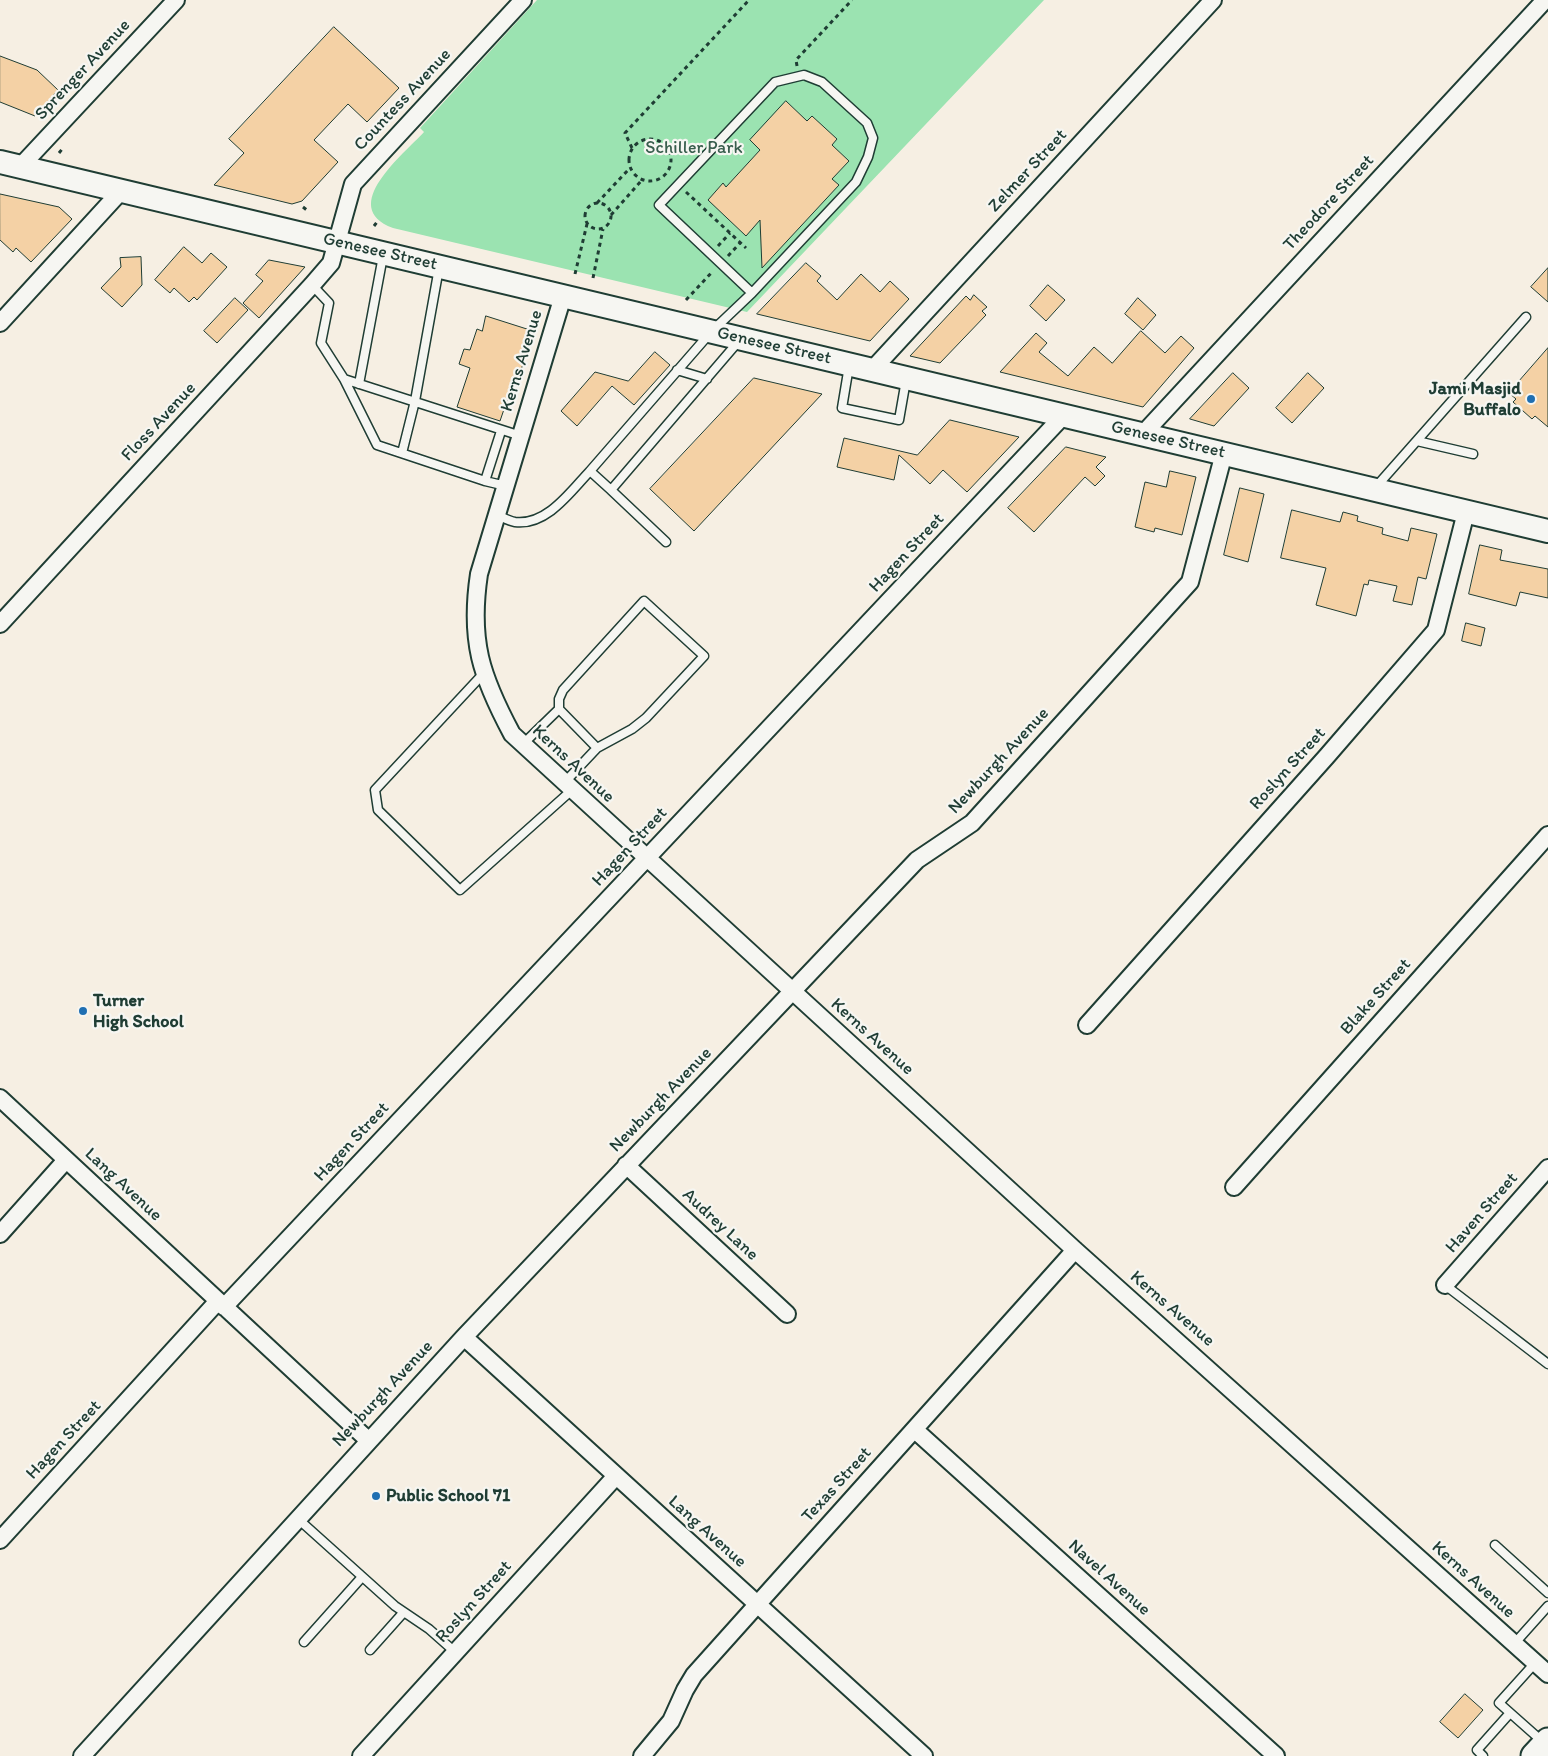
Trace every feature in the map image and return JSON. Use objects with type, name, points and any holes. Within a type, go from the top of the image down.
[{"type":"main road","name":"Genesee Street","points":[[10,165],[1548,531]]},
{"type":"street","name":"Sprenger Avenue","points":[[10,165],[176,0]]},
{"type":"street","name":"Countess Avenue","points":[[339,242],[353,184],[523,0]]},
{"type":"street","name":"Zelmer Street","points":[[872,370],[1213,0]]},
{"type":"street","name":"Theodore Street","points":[[1142,434],[1545,0]]},
{"type":"street","points":[[0,323],[121,191]]},
{"type":"street","name":"Floss Avenue","points":[[0,624],[312,285],[331,263],[339,242]]},
{"type":"street","name":"Kerns Avenue","points":[[563,296],[479,574],[475,601],[474,628],[483,674],[508,726],[522,745],[1075,1250],[1548,1674]]},
{"type":"street","name":"Hagen Street","points":[[0,1540],[221,1304],[647,858],[1064,415]]},
{"type":"street","name":"Newburgh Avenue","points":[[82,1756],[368,1440],[626,1165],[917,860],[972,823],[1190,582],[1224,453]]},
{"type":"street","name":"Roslyn Street","points":[[1086,1025],[1327,756],[1436,630],[1466,512]]},
{"type":"street","name":"Blake Street","points":[[1234,1186],[1548,835]]},
{"type":"street","name":"Lang Avenue","points":[[0,1098],[368,1440]]},
{"type":"street","points":[[0,1234],[66,1160]]},
{"type":"street","name":"Audrey Lane","points":[[626,1165],[787,1314]]},
{"type":"street","name":"Haven Street","points":[[1446,1285],[1548,1168]]},
{"type":"street","name":"Texas Street","points":[[642,1756],[671,1721],[694,1675],[1075,1250]]},
{"type":"street","name":"Lang Avenue","points":[[464,1337],[924,1756]]},
{"type":"street","name":"Navel Avenue","points":[[915,1430],[1276,1756]]},
{"type":"street","name":"Roslyn Street","points":[[361,1756],[616,1476]]},
{"type":"lane","points":[[497,515],[516,522],[537,519],[556,508],[677,370],[752,293],[856,182],[868,157],[873,138],[867,123],[822,82],[804,75],[775,82],[659,205],[752,293]]},
{"type":"lane","points":[[359,384],[384,253]]},
{"type":"lane","points":[[402,453],[416,401],[439,266]]},
{"type":"lane","points":[[312,285],[329,303],[322,343],[344,379],[376,444],[485,481],[506,486]]},
{"type":"lane","points":[[1374,489],[1526,317]]},
{"type":"lane","points":[[611,490],[741,338]]},
{"type":"lane","points":[[849,364],[842,408],[899,420],[907,378]]},
{"type":"lane","points":[[677,370],[707,379]]},
{"type":"lane","points":[[344,379],[520,436]]},
{"type":"lane","points":[[485,481],[501,431]]},
{"type":"lane","points":[[1416,441],[1473,454]]},
{"type":"lane","points":[[590,471],[666,542]]},
{"type":"lane","points":[[483,674],[375,790],[378,810],[460,890],[568,786],[597,748],[632,729],[646,718],[704,656],[644,601],[563,690],[559,699],[559,709],[597,748]]},
{"type":"lane","points":[[522,745],[559,709]]},
{"type":"lane","points":[[1446,1285],[1548,1364]]},
{"type":"lane","points":[[297,1518],[403,1613],[429,1629],[455,1652]]},
{"type":"lane","points":[[1495,1545],[1548,1593]]},
{"type":"lane","points":[[304,1642],[362,1577]]},
{"type":"lane","points":[[1514,1644],[1548,1606]]},
{"type":"lane","points":[[370,1650],[403,1613]]},
{"type":"lane","points":[[1535,1663],[1499,1703],[1542,1747]]},
{"type":"lane","points":[[1483,1756],[1477,1750],[1510,1713]]},
{"type":"path","points":[[632,148],[625,133],[749,0]]},
{"type":"path","points":[[796,60],[852,0]]},
{"type":"path","points":[[651,139],[664,144],[670,156],[670,165],[663,176],[656,181],[642,180],[630,168],[629,156],[632,148],[638,142],[651,139]]},
{"type":"path","points":[[59,153],[63,148]]},
{"type":"path","points":[[575,274],[587,224],[586,210],[597,203],[630,168]]},
{"type":"path","points":[[592,278],[603,229],[609,223],[611,216],[642,180]]},
{"type":"path","points":[[685,191],[746,248]]},
{"type":"path","points":[[597,203],[605,205],[611,216]]},
{"type":"path","points":[[302,207],[308,211]]},
{"type":"path","points":[[374,226],[377,222]]},
{"type":"path","points":[[587,224],[594,229],[603,229]]},
{"type":"path","points":[[718,246],[730,233]]},
{"type":"path","points":[[727,256],[740,243]]},
{"type":"path","points":[[686,300],[715,269]]},
{"type":"green space","name":"Schiller Park","points":[[537,0],[1044,0],[747,312],[393,228],[377,219],[371,207],[373,194],[380,180],[424,132],[420,128]]},
{"type":"building","points":[[334,27],[399,88],[367,122],[348,104],[314,140],[338,162],[302,201],[292,204],[214,185],[244,153],[229,139]]},
{"type":"building","points":[[0,56],[37,70],[58,90],[35,116],[0,102]]},
{"type":"building","points":[[786,101],[807,121],[812,116],[837,139],[832,145],[849,161],[832,179],[839,185],[762,268],[760,220],[746,236],[708,200],[723,183],[726,187],[760,150],[750,140]]},
{"type":"building","points":[[0,194],[59,207],[72,219],[31,262],[16,248],[13,252],[0,240]]},
{"type":"building","points":[[184,247],[202,263],[211,253],[227,267],[197,300],[194,297],[189,302],[174,288],[170,293],[155,280]]},
{"type":"building","points":[[141,257],[142,285],[122,307],[101,288],[121,267],[120,258]]},
{"type":"building","points":[[269,260],[305,267],[259,318],[243,303],[263,281],[256,275]]},
{"type":"building","points":[[806,263],[821,276],[817,281],[837,300],[861,274],[880,292],[890,281],[909,299],[870,341],[757,314]]},
{"type":"building","points":[[1548,268],[1548,302],[1531,287]]},
{"type":"building","points":[[1048,285],[1065,300],[1046,321],[1030,306]]},
{"type":"building","points":[[974,295],[987,307],[982,311],[986,315],[940,363],[910,356],[966,296],[970,300]]},
{"type":"building","points":[[235,298],[248,310],[217,343],[204,331]]},
{"type":"building","points":[[1138,298],[1156,315],[1143,330],[1125,314]]},
{"type":"building","points":[[486,316],[530,330],[524,345],[529,347],[516,384],[513,383],[500,421],[457,407],[470,368],[459,364],[464,349],[470,350],[477,329],[482,331]]},
{"type":"building","points":[[1141,331],[1165,353],[1181,336],[1194,348],[1143,407],[1000,372],[1036,333],[1047,343],[1039,352],[1068,376],[1094,347],[1112,363]]},
{"type":"building","points":[[1548,348],[1548,427],[1535,416],[1532,419],[1513,402],[1516,399],[1509,393]]},
{"type":"building","points":[[655,352],[670,365],[634,405],[612,386],[577,426],[561,411],[595,372],[628,381]]},
{"type":"building","points":[[1233,373],[1249,388],[1214,426],[1190,419]]},
{"type":"building","points":[[1308,373],[1324,388],[1292,423],[1276,408]]},
{"type":"building","points":[[754,378],[822,394],[694,531],[650,489]]},
{"type":"building","points":[[950,420],[1019,437],[967,492],[943,470],[930,484],[899,455],[894,480],[837,467],[844,438],[917,455]]},
{"type":"building","points":[[1066,447],[1106,457],[1096,467],[1105,476],[1095,486],[1085,477],[1034,532],[1008,508]]},
{"type":"building","points":[[1170,471],[1196,477],[1182,535],[1155,528],[1154,532],[1135,527],[1145,482],[1166,487]]},
{"type":"building","points":[[1240,488],[1264,494],[1248,562],[1224,555]]},
{"type":"building","points":[[1292,510],[1340,522],[1343,512],[1358,516],[1357,521],[1383,528],[1382,534],[1408,541],[1411,528],[1437,534],[1426,579],[1418,577],[1412,605],[1393,601],[1397,586],[1369,580],[1368,585],[1364,584],[1356,616],[1316,605],[1326,568],[1281,558]]},
{"type":"building","points":[[1480,545],[1502,550],[1500,560],[1548,569],[1548,598],[1520,592],[1516,606],[1469,594]]},
{"type":"building","points":[[1466,623],[1485,628],[1481,646],[1462,641]]},
{"type":"building","points":[[1465,1694],[1483,1710],[1458,1738],[1440,1722]]},
{"type":"place","name":"Jami Masjid Buffalo","points":[[1531,399]]},
{"type":"place","name":"Turner High School","points":[[83,1011]]},
{"type":"place","name":"Public School 71","points":[[376,1496]]}]
